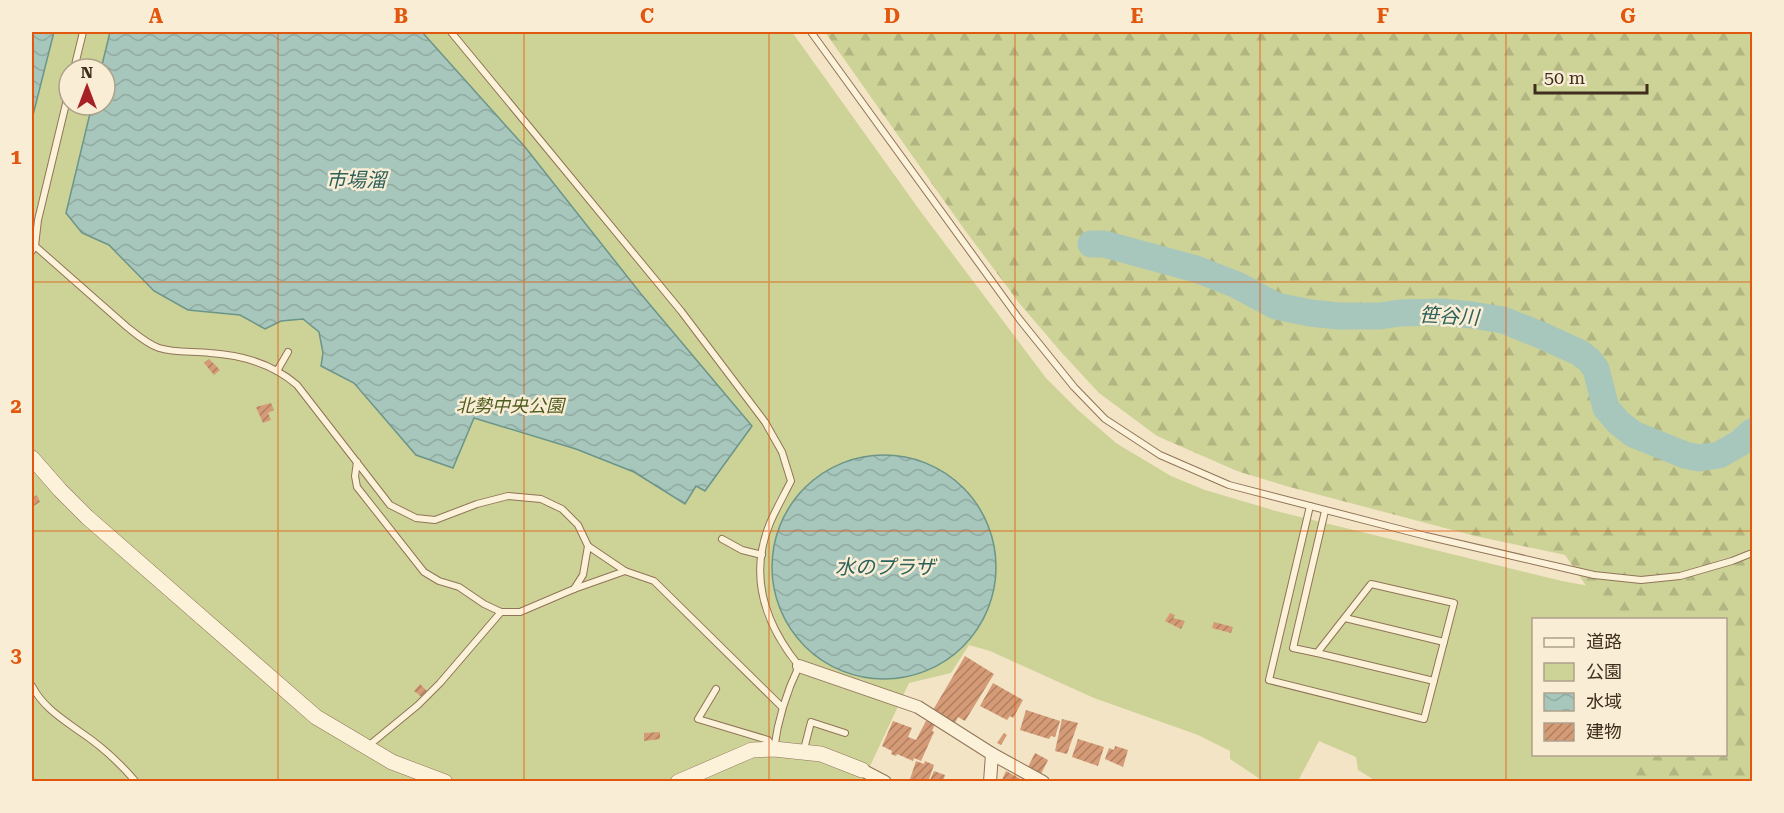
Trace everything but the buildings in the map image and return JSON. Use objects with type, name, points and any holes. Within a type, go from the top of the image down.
[{"type":"street","points":[[32,458],[87,517],[316,717],[392,762],[445,782]]},
{"type":"street","points":[[799,666],[918,707],[992,754],[1043,782]]},
{"type":"street","points":[[678,782],[752,750],[774,749],[821,754],[875,778]]},
{"type":"street","points":[[990,782],[992,754]]},
{"type":"lane","points":[[77,57],[83,32]]},
{"type":"lane","points":[[451,32],[681,311],[765,422],[782,452],[791,481],[769,525],[762,555],[761,586],[765,608],[773,628],[799,666],[788,689],[778,720],[774,749]]},
{"type":"lane","points":[[811,32],[1020,320],[1074,387],[1105,419],[1160,455],[1229,485],[1325,511],[1594,575],[1641,580],[1680,576],[1732,561],[1752,552]]},
{"type":"lane","points":[[63,117],[33,248],[127,327],[157,347],[178,352],[238,357],[267,366],[297,385],[390,505],[416,519],[435,520],[477,504],[508,496],[541,499],[562,508],[578,525],[588,546],[625,571],[654,581],[782,707]]},
{"type":"lane","points":[[277,372],[288,352]]},
{"type":"lane","points":[[357,462],[355,476],[357,487],[424,572],[459,587],[484,604],[501,612],[520,612],[625,571]]},
{"type":"lane","points":[[1310,506],[1269,680],[1424,719],[1454,603],[1371,584],[1317,653]]},
{"type":"lane","points":[[1325,511],[1293,648],[1434,681]]},
{"type":"lane","points":[[722,539],[742,550],[762,555]]},
{"type":"lane","points":[[574,589],[583,575],[588,546]]},
{"type":"lane","points":[[366,748],[418,705],[440,683],[501,612]]},
{"type":"lane","points":[[1345,618],[1444,642]]},
{"type":"lane","points":[[32,686],[44,705],[106,752],[136,782]]},
{"type":"lane","points":[[716,689],[698,719],[768,741],[774,749]]},
{"type":"lane","points":[[802,753],[811,722],[845,733]]},
{"type":"green space","name":"北勢中央公園","points":[[32,32],[792,32],[921,212],[1046,378],[1116,443],[1171,476],[1205,490],[1276,511],[1562,581],[1606,589],[1752,559],[1752,781],[1376,781],[1358,770],[1356,757],[1319,741],[1298,781],[1263,781],[1230,759],[1230,751],[1198,735],[1094,698],[990,651],[969,645],[951,673],[909,683],[863,781],[32,781]]},
{"type":"green space","points":[[825,32],[1752,32],[1752,781],[1613,781],[1646,756],[1727,756],[1727,618],[1608,618],[1565,555],[1475,536],[1286,486],[1237,471],[1157,436],[1099,393],[1020,304],[964,229]]},
{"type":"water","points":[[32,32],[54,32],[32,119]]},
{"type":"water","name":"市場溜","points":[[110,32],[422,32],[525,147],[641,294],[752,426],[705,491],[696,486],[685,504],[634,472],[576,449],[474,418],[453,468],[416,455],[354,383],[321,366],[323,353],[319,332],[303,319],[281,321],[265,329],[240,315],[188,310],[154,291],[109,245],[82,233],[66,213],[89,117],[117,117],[117,57],[104,57]]},
{"type":"water","name":"水のプラザ","points":[[884,455],[906,457],[937,468],[963,488],[983,514],[994,545],[996,567],[994,589],[983,620],[963,646],[937,666],[906,677],[884,679],[862,677],[831,666],[805,646],[785,620],[774,589],[772,567],[774,545],[785,514],[805,488],[831,468],[862,457]]},
{"type":"waterway","name":"笹谷川","points":[[1091,244],[1104,244],[1196,269],[1237,285],[1276,306],[1310,313],[1380,316],[1440,312],[1503,320],[1580,353],[1596,369],[1606,408],[1618,422],[1633,434],[1685,455],[1699,458],[1719,455],[1740,443],[1752,432]]}]
